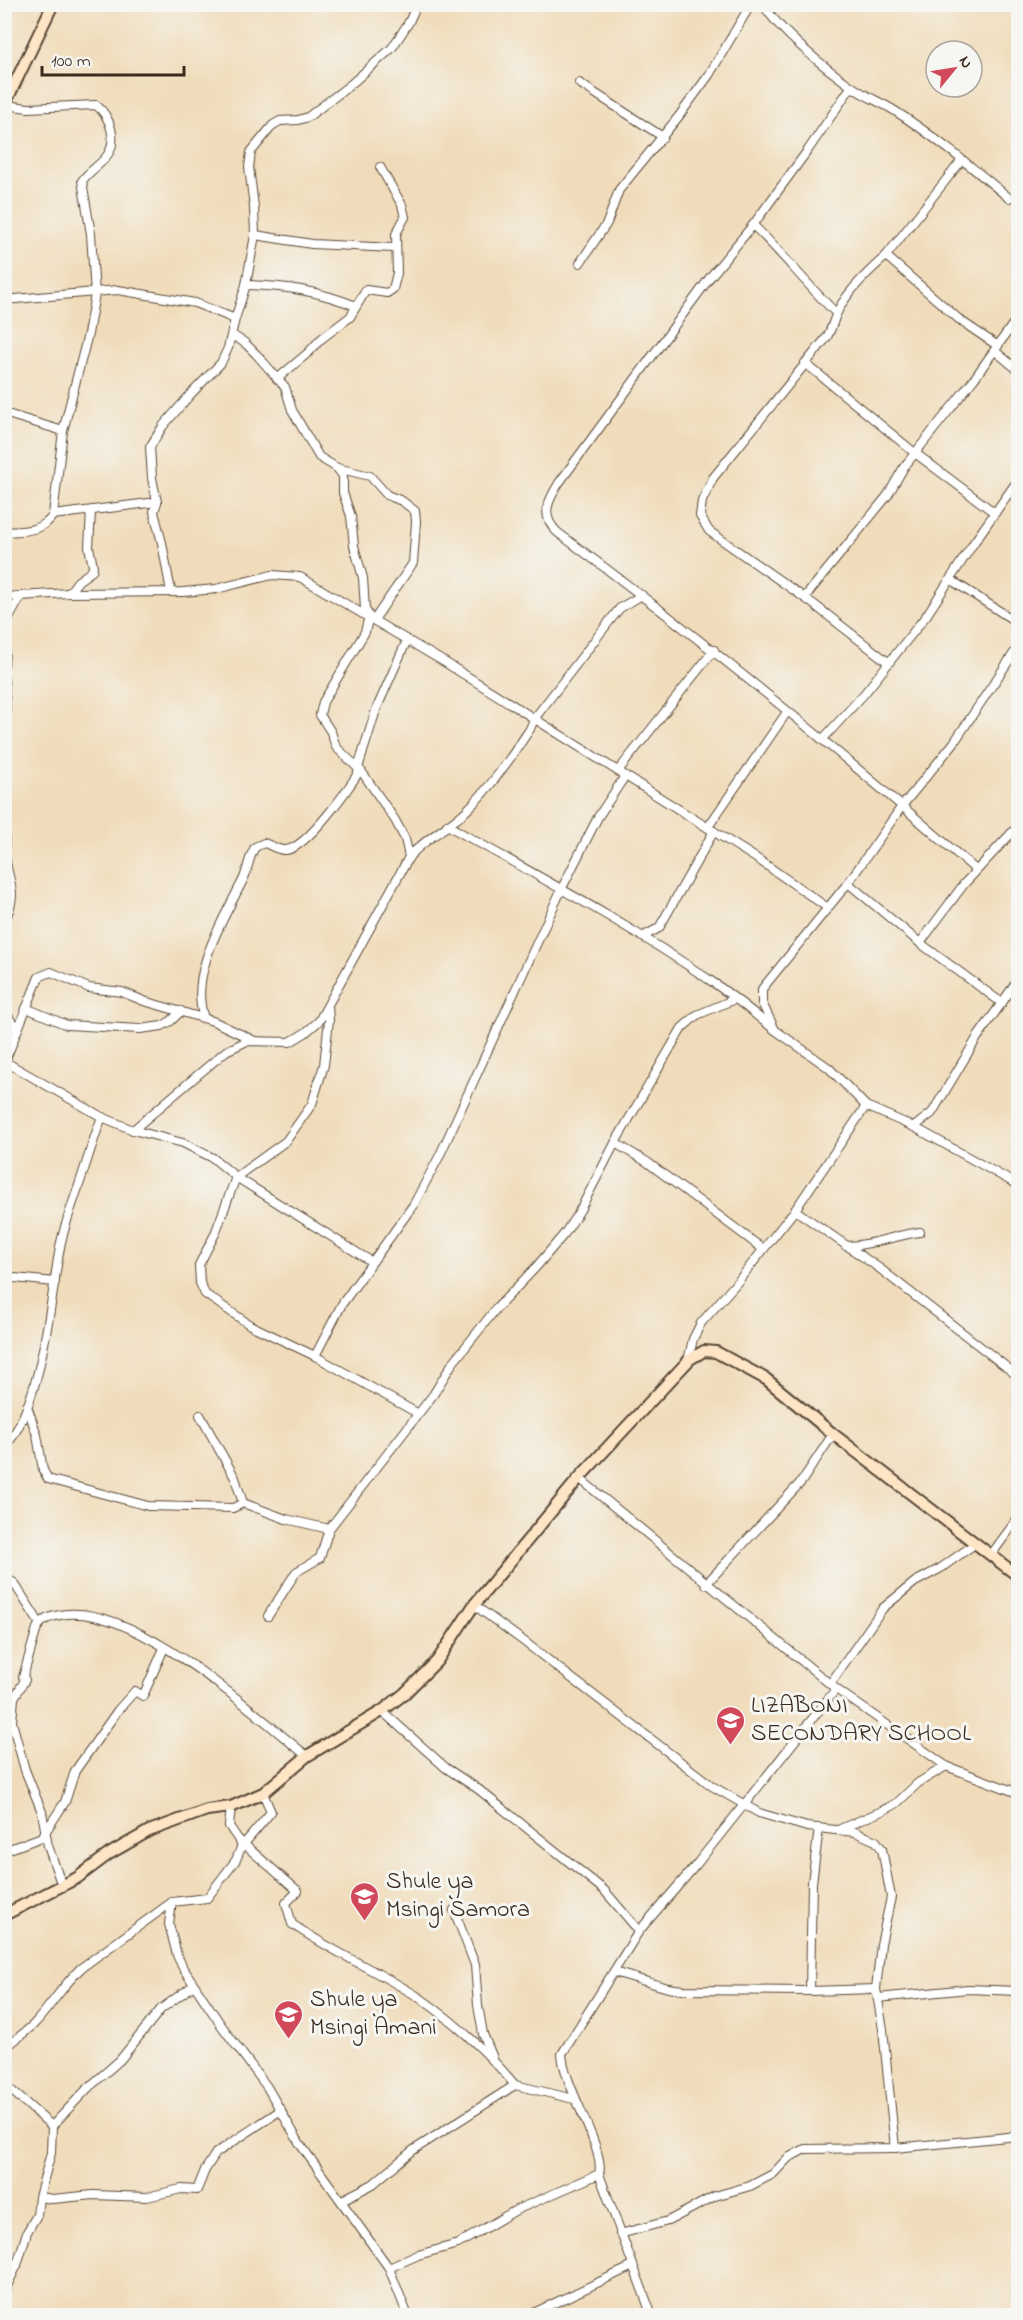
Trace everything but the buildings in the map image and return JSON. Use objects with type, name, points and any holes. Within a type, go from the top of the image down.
[{"type":"street","points":[[4,532],[32,530],[49,521],[53,515],[63,430],[88,334],[95,294],[91,234],[82,181],[107,156],[112,138],[110,123],[96,105],[28,108],[5,106],[53,4]]},
{"type":"street","points":[[171,592],[154,512],[157,502],[149,456],[152,441],[190,395],[221,363],[232,335],[246,285],[255,235],[249,167],[253,148],[273,125],[280,121],[308,117],[381,58],[400,38],[417,4]]},
{"type":"street","points":[[580,264],[607,223],[619,190],[663,137],[709,75],[751,4]]},
{"type":"street","points":[[764,4],[770,16],[851,87],[895,111],[1009,198]]},
{"type":"street","points":[[579,83],[663,137]]},
{"type":"street","points":[[851,87],[753,225],[711,276],[548,500],[547,518],[557,532],[714,650],[976,870]]},
{"type":"street","points":[[889,663],[805,597],[709,531],[700,516],[702,501],[713,478],[827,337],[836,313],[871,269],[886,256],[961,161]]},
{"type":"street","points":[[277,379],[321,339],[350,317],[366,290],[387,293],[393,289],[397,273],[394,248],[396,234],[405,217],[405,211],[380,166]]},
{"type":"street","points":[[753,225],[836,313]]},
{"type":"street","points":[[255,235],[312,244],[394,248]]},
{"type":"street","points":[[886,256],[961,321],[997,348],[1018,370]]},
{"type":"street","points":[[246,285],[280,285],[356,306]]},
{"type":"street","points":[[4,300],[95,294],[118,290],[171,297],[211,308],[235,319]]},
{"type":"street","points":[[805,597],[888,495],[904,467],[997,348],[1018,317]]},
{"type":"street","points":[[232,335],[251,349],[288,392],[292,410],[319,458],[337,468],[370,476],[387,495],[410,506],[416,515],[413,562],[371,618],[358,646],[323,702],[320,711],[336,747],[359,769],[395,820],[405,839],[409,857]]},
{"type":"street","points":[[806,363],[915,453],[995,513]]},
{"type":"street","points":[[4,412],[63,430]]},
{"type":"street","points":[[337,468],[343,476],[343,493],[350,510],[354,546],[371,618]]},
{"type":"street","points":[[822,740],[889,663],[951,580],[1018,480]]},
{"type":"street","points":[[53,515],[157,502]]},
{"type":"street","points":[[69,593],[78,581],[92,571],[88,546],[91,511]]},
{"type":"street","points":[[4,597],[69,593],[216,590],[272,575],[300,577],[407,640],[711,829],[828,908]]},
{"type":"street","points":[[951,580],[1018,623]]},
{"type":"street","points":[[133,1130],[226,1051],[239,1043],[290,1042],[319,1021],[409,857],[426,839],[466,812],[491,783],[530,729],[534,719],[620,608],[642,595]]},
{"type":"street","points":[[4,665],[7,622],[21,596]]},
{"type":"street","points":[[204,1018],[199,996],[202,975],[219,925],[245,875],[255,847],[264,843],[284,850],[290,849],[299,844],[320,824],[359,769],[376,710],[407,640]]},
{"type":"street","points":[[775,1030],[762,1003],[762,989],[848,883],[902,806],[953,744],[1018,647]]},
{"type":"street","points":[[315,1356],[342,1304],[414,1204],[439,1157],[562,888],[621,773],[714,650]]},
{"type":"street","points":[[4,679],[6,713],[4,718]]},
{"type":"street","points":[[642,937],[659,928],[711,829],[787,712]]},
{"type":"street","points":[[4,818],[5,856],[14,898],[4,923]]},
{"type":"street","points":[[447,825],[562,888],[709,979],[829,1068],[866,1106],[914,1127],[1018,1185]]},
{"type":"street","points":[[920,943],[976,870],[1018,826]]},
{"type":"street","points":[[848,883],[920,943],[1002,1003]]},
{"type":"street","points":[[256,1042],[229,1027],[204,1018],[116,990],[90,988],[51,972],[39,977],[5,1061],[102,1117],[133,1130],[183,1143],[213,1158],[236,1177],[372,1262]]},
{"type":"street","points":[[914,1127],[932,1113],[977,1038],[1018,980]]},
{"type":"street","points":[[268,1616],[296,1572],[320,1558],[329,1529],[433,1395],[452,1364],[475,1334],[565,1233],[682,1028],[697,1015],[735,999]]},
{"type":"street","points":[[328,1006],[329,1020],[324,1065],[312,1104],[286,1141],[236,1177],[215,1234],[199,1265],[200,1283],[205,1294],[250,1325],[315,1356],[417,1413]]},
{"type":"street","points":[[26,1008],[67,1025],[140,1029],[162,1026],[181,1011]]},
{"type":"street","points":[[4,1010],[18,1030]]},
{"type":"street","points":[[688,1361],[693,1339],[701,1323],[795,1210],[866,1106]]},
{"type":"street","points":[[4,1448],[14,1438],[27,1406],[45,1340],[61,1246],[71,1208],[102,1117]]},
{"type":"street","points":[[615,1143],[647,1162],[763,1249]]},
{"type":"street","points":[[795,1210],[879,1268],[1018,1376]]},
{"type":"street","points":[[846,1246],[865,1246],[884,1239],[920,1232]]},
{"type":"street","points":[[4,1277],[55,1282]]},
{"type":"street","points":[[4,1915],[77,1878],[109,1854],[149,1831],[207,1810],[231,1808],[263,1793],[307,1756],[382,1711],[404,1694],[437,1661],[474,1605],[579,1478],[697,1353],[716,1352],[766,1379],[1018,1576]]},
{"type":"street","points":[[27,1406],[37,1435],[43,1470],[48,1479],[148,1506],[233,1508],[243,1503],[286,1519],[329,1529]]},
{"type":"street","points":[[200,1415],[235,1478],[243,1503]]},
{"type":"street","points":[[706,1584],[802,1481],[834,1434]]},
{"type":"street","points":[[579,1478],[833,1686],[946,1766],[1018,1793]]},
{"type":"street","points":[[991,1555],[1018,1518]]},
{"type":"street","points":[[652,2316],[599,2174],[601,2168],[597,2152],[574,2099],[563,2065],[562,2054],[639,1931],[745,1806],[833,1686],[883,1608],[915,1582],[941,1568],[976,1543]]},
{"type":"street","points":[[4,1577],[14,1583],[40,1624]]},
{"type":"street","points":[[474,1605],[712,1786],[745,1806],[771,1817],[807,1827],[840,1829],[861,1834],[876,1841],[884,1856],[891,1897],[881,1944],[877,1993],[895,2148]]},
{"type":"street","points":[[62,1886],[12,1722],[14,1698],[25,1680],[23,1677],[40,1624],[49,1617],[72,1613],[83,1614],[136,1630],[212,1680],[307,1756]]},
{"type":"street","points":[[4,1851],[42,1837],[65,1802],[75,1771],[118,1710],[135,1691],[143,1695],[164,1648]]},
{"type":"street","points":[[382,1711],[446,1768],[478,1789],[604,1890],[639,1931]]},
{"type":"street","points":[[840,1829],[897,1803],[918,1783],[946,1766]]},
{"type":"street","points":[[4,2049],[32,2025],[69,1979],[81,1968],[172,1902],[207,1898],[236,1860],[242,1845],[241,1841],[271,1812],[263,1793]]},
{"type":"street","points":[[231,1808],[229,1826],[241,1841],[298,1891],[286,1902],[292,1924],[312,1938],[421,1999],[493,2060],[515,2085],[574,2099]]},
{"type":"street","points":[[810,1991],[812,1883],[819,1828]]},
{"type":"street","points":[[172,1902],[169,1924],[172,1939],[177,1955],[194,1985],[281,2110],[300,2144],[389,2268],[405,2302],[408,2316]]},
{"type":"street","points":[[454,1910],[475,1965],[483,2034],[493,2060]]},
{"type":"street","points":[[614,1972],[668,1988],[877,1993],[987,1988],[1018,1991]]},
{"type":"street","points":[[5,2316],[5,2290],[17,2265],[27,2232],[37,2216],[39,2197],[51,2153],[52,2126],[87,2089],[120,2060],[161,2009],[194,1985]]},
{"type":"street","points":[[4,2084],[52,2126]]},
{"type":"street","points":[[342,2200],[373,2184],[412,2151],[515,2085]]},
{"type":"street","points":[[39,2197],[53,2199],[93,2195],[147,2197],[181,2189],[197,2190],[216,2153],[281,2110]]},
{"type":"street","points":[[620,2234],[668,2221],[715,2196],[750,2187],[773,2174],[788,2158],[805,2149],[895,2148],[1018,2136]]},
{"type":"street","points":[[389,2268],[418,2255],[458,2244],[516,2210],[599,2174]]},
{"type":"street","points":[[4,2260],[17,2265]]},
{"type":"street","points":[[527,2316],[633,2266]]},
{"type":"place","name":"LIZABONI SECONDARY SCHOOL","points":[[730,1746]]},
{"type":"place","name":"Shule ya Msingi Samora","points":[[365,1922]]},
{"type":"place","name":"Shule ya Msingi Amani","points":[[289,2040]]}]
